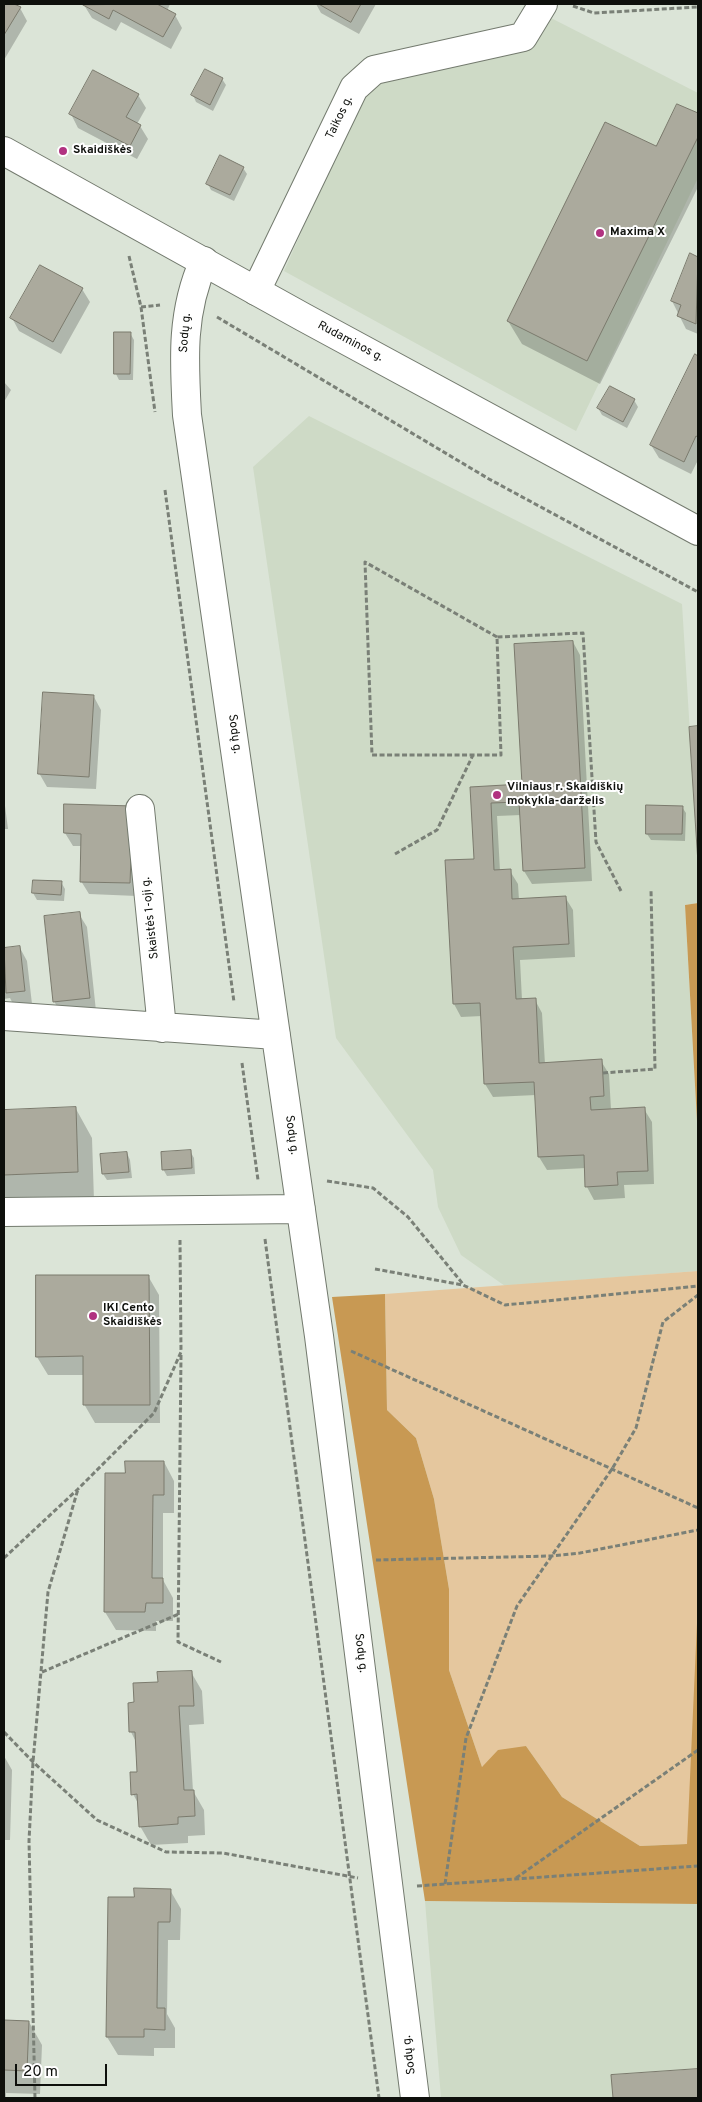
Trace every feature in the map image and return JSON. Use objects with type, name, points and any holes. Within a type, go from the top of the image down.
[{"type":"street","name":"Taikos g.","points":[[256,291],[354,88],[374,70],[522,37],[543,4]]},
{"type":"street","name":"Rudaminos g.","points":[[4,151],[256,291],[698,531]]},
{"type":"street","name":"Sodų g.","points":[[204,261],[189,301],[183,351],[187,415],[319,1336],[349,1560],[415,2098]]},
{"type":"street","name":"Skaistės 1-oji g.","points":[[140,809],[162,1028]]},
{"type":"street","points":[[4,1016],[238,1034],[276,1035]]},
{"type":"street","points":[[4,1212],[301,1209]]},
{"type":"path","points":[[565,4],[594,13],[698,7]]},
{"type":"path","points":[[121,216],[141,308],[155,416]]},
{"type":"path","points":[[141,308],[189,301],[256,338],[489,479],[698,592]]},
{"type":"path","points":[[164,484],[379,2098]]},
{"type":"path","points":[[497,637],[501,754],[372,755],[365,562],[497,637],[584,633],[596,842],[622,893]]},
{"type":"path","points":[[395,854],[437,830],[473,755]]},
{"type":"path","points":[[603,1073],[655,1069],[651,890]]},
{"type":"path","points":[[297,1177],[373,1188],[408,1217],[463,1285]]},
{"type":"path","points":[[180,1210],[181,1352],[178,1642],[221,1662]]},
{"type":"path","points":[[375,1269],[463,1285],[505,1305],[698,1286]]},
{"type":"path","points":[[444,1884],[466,1738],[517,1606],[612,1469],[636,1428],[664,1322],[698,1295]]},
{"type":"path","points":[[319,1336],[698,1508]]},
{"type":"path","points":[[4,1558],[78,1489],[154,1413],[181,1352]]},
{"type":"path","points":[[35,2098],[28,1841],[32,1762],[42,1672],[48,1592],[78,1489]]},
{"type":"path","points":[[349,1560],[551,1556],[698,1530]]},
{"type":"path","points":[[42,1672],[179,1614]]},
{"type":"path","points":[[4,1732],[32,1762],[97,1820],[166,1852],[222,1853],[350,1876],[390,1888],[698,1866]]},
{"type":"path","points":[[515,1878],[698,1750]]},
{"type":"shaded area","points":[[551,18],[698,93],[698,178],[576,431],[284,271],[365,89],[385,78],[537,39]]},
{"type":"shaded area","name":"Vilniaus r. Skaidiškių mokykla-darželis","points":[[309,416],[682,604],[698,863],[698,903],[685,905],[698,1139],[698,1271],[505,1286],[461,1255],[438,1207],[433,1170],[336,1038],[253,467]]},
{"type":"shaded area","points":[[698,903],[698,1139],[685,905]]},
{"type":"shaded area","points":[[698,1271],[698,1904],[687,1844],[640,1846],[562,1797],[526,1746],[482,1767],[449,1670],[449,1589],[434,1499],[416,1438],[387,1410],[385,1294]]},
{"type":"shaded area","points":[[385,1294],[387,1410],[416,1438],[434,1499],[449,1589],[449,1670],[482,1767],[498,1750],[526,1746],[562,1797],[640,1846],[687,1844],[698,1601],[698,1904],[425,1901],[332,1297]]},
{"type":"shaded area","points":[[425,1901],[698,1904],[698,2098],[441,2098]]},
{"type":"building","points":[[4,4],[14,4],[21,7],[4,35]]},
{"type":"building","points":[[157,4],[176,14],[163,37],[113,10],[109,19],[83,5]]},
{"type":"building","points":[[319,4],[361,4],[351,22]]},
{"type":"building","points":[[205,69],[223,78],[210,105],[191,95]]},
{"type":"building","points":[[93,70],[139,94],[126,117],[141,125],[130,146],[69,114]]},
{"type":"building","name":"Maxima X","points":[[677,104],[698,113],[698,137],[587,361],[507,321],[605,122],[656,146]]},
{"type":"building","points":[[220,155],[244,167],[230,195],[206,184]]},
{"type":"building","points":[[690,253],[698,257],[696,324],[677,316],[681,305],[671,301]]},
{"type":"building","points":[[40,265],[83,288],[53,342],[10,318]]},
{"type":"building","points":[[114,332],[131,332],[130,374],[114,374]]},
{"type":"building","points":[[695,354],[698,356],[698,437],[696,436],[684,462],[650,445]]},
{"type":"building","points":[[610,386],[635,399],[623,422],[597,408]]},
{"type":"building","points":[[573,641],[585,868],[523,871],[519,802],[491,803],[494,870],[511,869],[512,899],[566,896],[569,944],[513,947],[516,999],[536,998],[539,1063],[602,1059],[604,1096],[590,1097],[591,1110],[645,1107],[648,1171],[617,1172],[618,1185],[585,1187],[584,1155],[538,1157],[534,1082],[484,1084],[480,1003],[453,1004],[445,860],[474,859],[470,787],[522,784],[514,644]]},
{"type":"building","points":[[43,692],[94,695],[89,777],[38,774]]},
{"type":"building","points":[[698,726],[698,863],[689,727]]},
{"type":"building","points":[[64,804],[133,806],[130,883],[80,882],[81,834],[64,833]]},
{"type":"building","points":[[646,805],[683,806],[682,834],[646,834]]},
{"type":"building","points":[[33,880],[62,881],[61,895],[32,893]]},
{"type":"building","points":[[80,912],[90,998],[53,1002],[44,916]]},
{"type":"building","points":[[20,946],[25,991],[6,993],[4,948]]},
{"type":"building","points":[[76,1107],[78,1172],[4,1175],[4,1110]]},
{"type":"building","points":[[191,1150],[192,1168],[162,1170],[161,1152]]},
{"type":"building","points":[[127,1152],[129,1172],[102,1174],[100,1154]]},
{"type":"building","name":"IKI Cento Skaidiškės","points":[[36,1275],[149,1275],[150,1405],[83,1405],[83,1356],[36,1357]]},
{"type":"building","points":[[125,1461],[164,1461],[164,1495],[153,1495],[152,1578],[163,1578],[163,1603],[146,1603],[145,1612],[104,1612],[105,1473],[125,1473]]},
{"type":"building","points":[[192,1671],[194,1706],[179,1706],[184,1790],[194,1790],[195,1816],[178,1817],[178,1824],[139,1827],[137,1794],[131,1795],[130,1772],[137,1772],[135,1732],[129,1732],[128,1703],[134,1702],[133,1683],[158,1682],[157,1672]]},
{"type":"building","points":[[134,1888],[171,1889],[170,1922],[158,1922],[157,2008],[165,2008],[165,2030],[144,2029],[144,2037],[106,2037],[108,1897],[134,1897]]},
{"type":"building","points":[[4,2020],[29,2021],[27,2071],[4,2070]]},
{"type":"building","points":[[698,2069],[698,2098],[613,2098],[611,2075]]},
{"type":"place","name":"Skaidiškės","points":[[63,151]]},
{"type":"place","name":"Maxima X","points":[[600,233]]},
{"type":"place","name":"Vilniaus r. Skaidiškių mokykla-darželis","points":[[497,795]]},
{"type":"place","name":"IKI Cento Skaidiškės","points":[[93,1316]]}]
